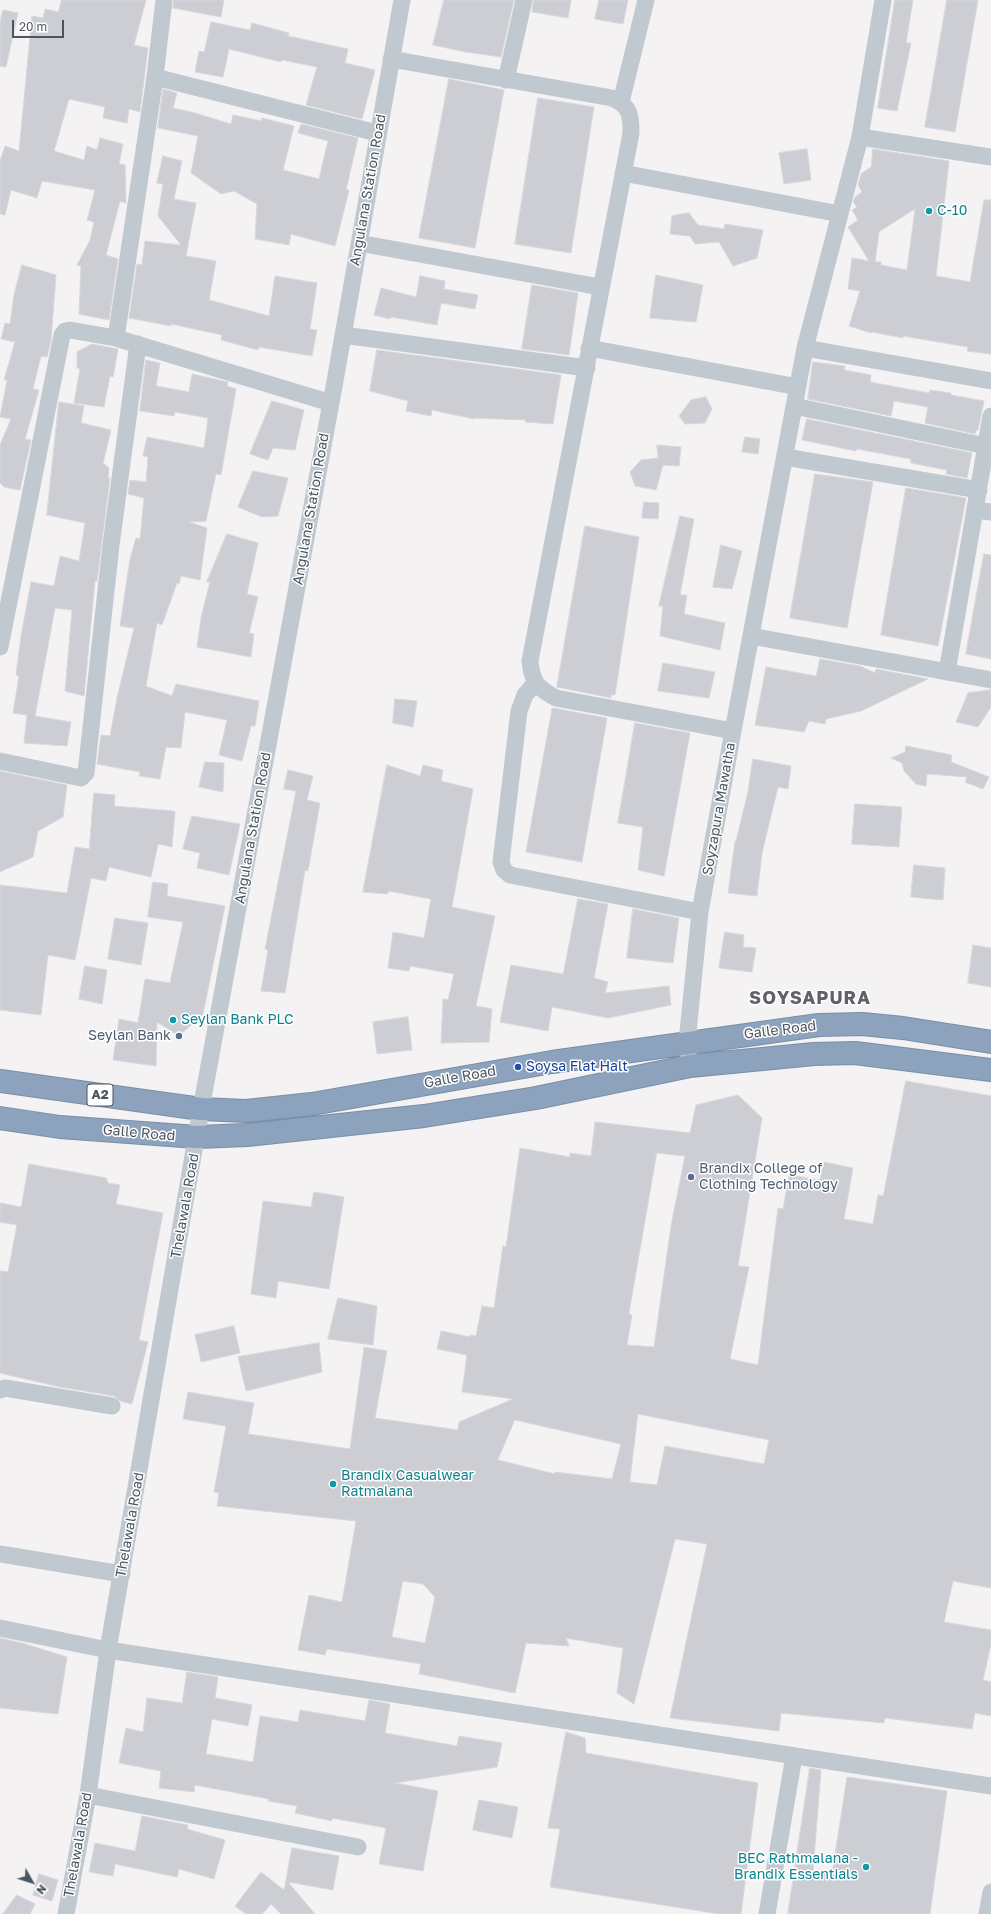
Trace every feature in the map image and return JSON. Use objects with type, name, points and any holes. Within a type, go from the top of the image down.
[{"type":"highway","name":"Galle Road","points":[[0,1081],[200,1109],[246,1111],[312,1104],[545,1063],[687,1042],[819,1025],[862,1024],[902,1028],[991,1042]]},
{"type":"highway","name":"Galle Road","points":[[0,1118],[60,1127],[197,1137],[247,1135],[424,1116],[536,1098],[690,1066],[814,1054],[855,1053],[991,1070]]},
{"type":"street","points":[[116,338],[155,77],[164,0]]},
{"type":"street","name":"Angulana Station Road","points":[[200,1109],[331,403],[377,132],[402,0]]},
{"type":"street","points":[[506,80],[524,0]]},
{"type":"street","points":[[621,102],[646,0]]},
{"type":"street","points":[[733,731],[805,348],[860,136],[883,0]]},
{"type":"street","points":[[391,59],[600,95],[621,102],[628,109],[631,118],[631,133],[600,287],[587,368],[530,661],[531,673],[535,683],[525,694],[519,711],[501,862],[504,870],[510,875],[700,912]]},
{"type":"street","points":[[155,77],[377,132]]},
{"type":"street","points":[[860,136],[991,157]]},
{"type":"street","points":[[623,173],[840,214]]},
{"type":"street","points":[[359,243],[600,287]]},
{"type":"street","points":[[0,647],[62,335],[65,331],[70,330],[116,338],[331,403]]},
{"type":"street","points":[[343,335],[587,368]]},
{"type":"street","points":[[0,761],[81,778],[86,773],[111,545],[138,344]]},
{"type":"street","points":[[589,348],[798,387]]},
{"type":"street","points":[[805,348],[991,381]]},
{"type":"street","points":[[794,406],[986,446]]},
{"type":"street","points":[[947,672],[983,511],[979,490],[991,416]]},
{"type":"street","points":[[785,457],[979,490]]},
{"type":"street","points":[[751,636],[991,680]]},
{"type":"street","name":"Soyzapura Mawatha","points":[[535,683],[542,691],[556,698],[733,731],[700,912],[687,1042],[690,1066]]},
{"type":"street","points":[[197,1137],[200,1109]]},
{"type":"street","name":"Thelawala Road","points":[[66,1914],[88,1795],[108,1650],[197,1137]]},
{"type":"street","points":[[0,1390],[6,1388],[112,1406]]},
{"type":"street","points":[[0,1554],[122,1574]]},
{"type":"street","points":[[0,1628],[108,1650],[991,1786]]},
{"type":"street","points":[[767,1914],[794,1756]]},
{"type":"street","points":[[88,1795],[358,1848]]},
{"type":"street","points":[[988,1914],[991,1892]]},
{"type":"street","points":[[988,1914],[991,1904]]},
{"type":"building","points":[[62,0],[146,0],[134,45],[148,48],[140,112],[129,109],[127,123],[103,118],[105,107],[69,99],[54,151],[84,160],[87,146],[97,150],[100,138],[123,144],[119,164],[125,165],[126,203],[120,201],[106,255],[118,259],[109,320],[79,314],[81,266],[77,265],[90,240],[94,222],[87,220],[95,190],[42,181],[37,198],[11,190],[5,215],[0,214],[0,161],[5,146],[19,151],[32,16],[43,18],[45,9],[58,12]]},
{"type":"building","points":[[174,0],[224,0],[221,17],[173,8]]},
{"type":"building","points":[[444,0],[514,0],[501,57],[433,45]]},
{"type":"building","points":[[534,0],[571,0],[568,18],[532,12]]},
{"type":"building","points":[[599,0],[628,0],[623,24],[595,19]]},
{"type":"building","points":[[895,0],[913,0],[906,43],[911,43],[897,111],[878,108]]},
{"type":"building","points":[[947,0],[978,0],[955,132],[925,127]]},
{"type":"building","points":[[3,10],[18,13],[6,67],[0,66],[0,23]]},
{"type":"building","points":[[211,22],[250,30],[252,23],[289,33],[288,36],[348,49],[345,63],[375,70],[362,119],[306,105],[317,67],[282,60],[281,62],[229,49],[223,77],[195,72],[199,51],[204,52]]},
{"type":"building","points":[[449,79],[504,90],[475,248],[419,238]]},
{"type":"building","points":[[163,89],[177,93],[173,108],[231,124],[233,115],[261,121],[262,118],[294,126],[283,170],[319,179],[328,141],[298,133],[301,124],[358,138],[346,190],[349,190],[335,246],[291,234],[289,245],[255,239],[257,204],[234,191],[221,194],[191,173],[198,136],[158,128]]},
{"type":"building","points":[[538,98],[594,107],[571,253],[515,244]]},
{"type":"building","points":[[807,149],[811,180],[784,184],[779,153]]},
{"type":"building","points":[[873,149],[949,161],[936,276],[970,282],[984,200],[991,200],[991,354],[967,351],[968,347],[903,336],[903,338],[871,333],[849,326],[860,291],[848,289],[852,258],[869,261],[848,227],[858,220],[852,210],[857,207],[853,202],[855,197],[862,192],[858,185],[861,174],[871,167]],"holes":[[[915,209],[907,270],[881,265],[881,262],[875,262],[879,232]]]},
{"type":"building","points":[[163,156],[182,161],[174,199],[196,203],[186,256],[216,261],[209,300],[269,316],[275,276],[317,283],[310,329],[317,330],[312,356],[259,347],[258,350],[221,340],[222,335],[171,324],[171,326],[129,318],[137,264],[142,265],[145,241],[181,245],[158,216],[163,184],[157,183]]},
{"type":"building","points":[[689,213],[698,225],[724,229],[725,224],[763,230],[757,258],[733,266],[719,242],[695,244],[690,236],[670,234],[672,216]]},
{"type":"building","points":[[22,265],[56,275],[51,341],[47,357],[41,356],[33,389],[39,390],[25,439],[31,440],[20,490],[4,487],[0,483],[0,445],[11,419],[0,417],[7,380],[4,380],[15,342],[1,339],[5,323],[10,324],[14,295]]},
{"type":"building","points":[[656,275],[703,285],[696,322],[650,318]]},
{"type":"building","points":[[420,276],[445,281],[444,289],[478,295],[475,309],[441,303],[437,325],[391,317],[390,319],[374,315],[381,288],[416,297]]},
{"type":"building","points":[[532,285],[578,293],[569,355],[522,349]]},
{"type":"building","points":[[92,344],[118,349],[113,377],[110,376],[104,407],[74,403],[80,369],[77,368],[77,352]]},
{"type":"building","points":[[377,350],[561,375],[553,424],[525,422],[526,420],[474,419],[432,410],[431,416],[406,411],[408,401],[370,391]]},
{"type":"building","points":[[146,360],[160,363],[156,386],[189,392],[192,374],[228,382],[227,386],[236,389],[221,475],[216,474],[206,521],[189,522],[207,528],[200,580],[181,576],[179,584],[177,583],[162,625],[157,623],[146,686],[172,696],[176,684],[259,701],[255,726],[251,726],[242,761],[219,755],[227,720],[185,712],[181,748],[166,747],[160,779],[139,776],[140,772],[97,764],[101,735],[110,736],[117,698],[134,628],[120,626],[130,559],[136,538],[140,539],[144,498],[128,494],[130,480],[146,482],[148,457],[143,456],[147,437],[204,448],[208,418],[175,412],[174,416],[140,411]]},
{"type":"building","points":[[813,362],[845,366],[844,370],[871,375],[870,382],[929,393],[930,390],[951,393],[951,395],[984,401],[978,430],[976,430],[975,434],[925,423],[928,407],[894,401],[891,416],[808,399]]},
{"type":"building","points":[[706,397],[712,409],[705,423],[685,424],[679,416],[691,400]]},
{"type":"building","points":[[272,401],[304,410],[295,450],[273,448],[268,460],[250,454]]},
{"type":"building","points":[[59,402],[84,406],[81,423],[111,430],[103,463],[109,468],[108,478],[110,478],[97,581],[95,581],[84,696],[65,691],[72,610],[55,608],[35,716],[71,722],[67,746],[24,743],[27,715],[13,713],[19,676],[16,675],[21,636],[31,582],[54,586],[60,556],[79,561],[85,523],[47,515]]},
{"type":"building","points":[[807,419],[972,453],[967,478],[946,474],[947,470],[911,463],[911,459],[857,449],[856,451],[802,440]]},
{"type":"building","points":[[745,437],[760,439],[758,454],[742,452]]},
{"type":"building","points":[[657,445],[681,447],[679,466],[663,465],[656,490],[635,486],[630,472],[641,460],[658,458]]},
{"type":"building","points":[[253,471],[288,478],[278,516],[262,517],[238,507]]},
{"type":"building","points":[[815,474],[873,482],[847,628],[790,618]]},
{"type":"building","points":[[906,488],[966,498],[938,646],[881,635]]},
{"type":"building","points":[[644,502],[659,503],[658,519],[642,518]]},
{"type":"building","points":[[680,516],[694,519],[680,595],[687,595],[684,614],[725,623],[720,650],[660,636],[663,606],[659,606]]},
{"type":"building","points":[[585,526],[639,537],[615,695],[611,695],[611,698],[557,687]]},
{"type":"building","points":[[227,534],[258,543],[247,594],[258,597],[249,633],[254,634],[251,657],[197,647],[201,618],[210,582],[207,582]]},
{"type":"building","points":[[721,545],[742,551],[732,589],[713,587]]},
{"type":"building","points":[[984,554],[991,555],[991,659],[966,654]]},
{"type":"building","points":[[820,659],[860,666],[875,673],[876,669],[928,679],[861,711],[826,719],[825,724],[809,721],[804,732],[755,725],[766,667],[816,676]]},
{"type":"building","points":[[663,663],[715,672],[709,698],[658,691]]},
{"type":"building","points":[[991,690],[991,707],[978,727],[956,722],[968,693]]},
{"type":"building","points":[[395,699],[417,701],[413,727],[393,723]]},
{"type":"building","points":[[553,708],[607,718],[582,862],[526,852]]},
{"type":"building","points":[[635,723],[690,733],[664,876],[638,870],[643,827],[618,823]]},
{"type":"building","points":[[906,746],[952,755],[951,762],[989,777],[983,789],[965,782],[967,777],[927,774],[926,786],[916,784],[904,771],[902,763],[891,758],[905,752]]},
{"type":"building","points":[[753,759],[791,766],[788,789],[778,787],[762,853],[757,896],[728,893],[735,841],[748,792]]},
{"type":"building","points":[[205,762],[224,763],[223,792],[199,787]]},
{"type":"building","points":[[387,765],[420,776],[423,765],[443,770],[441,781],[473,789],[452,907],[495,916],[476,1006],[492,1009],[489,1042],[441,1043],[443,999],[448,1000],[454,974],[410,966],[409,971],[388,968],[393,932],[424,938],[431,899],[388,891],[388,894],[363,892]]},
{"type":"building","points":[[288,770],[313,776],[307,800],[320,803],[308,871],[305,870],[285,993],[261,991],[268,950],[265,949],[296,791],[284,789]]},
{"type":"building","points":[[0,771],[67,785],[63,817],[38,831],[33,857],[0,872]]},
{"type":"building","points":[[94,793],[115,795],[114,806],[174,811],[172,847],[158,844],[151,877],[109,867],[106,881],[91,878],[75,960],[48,955],[41,1015],[0,1010],[0,885],[67,893],[75,847],[89,849]]},
{"type":"building","points":[[855,804],[902,807],[899,847],[852,844]]},
{"type":"building","points":[[192,816],[240,824],[229,875],[197,868],[200,853],[183,849]]},
{"type":"building","points":[[914,865],[945,868],[943,900],[911,897]]},
{"type":"building","points":[[153,882],[168,884],[167,896],[225,906],[203,1014],[179,1036],[157,1022],[156,1066],[113,1060],[119,1019],[138,1023],[145,979],[170,983],[183,922],[148,917]]},
{"type":"building","points":[[578,899],[608,904],[594,978],[608,982],[605,993],[669,986],[671,1005],[608,1018],[552,1007],[548,1031],[500,1022],[511,965],[563,974]]},
{"type":"building","points":[[633,909],[679,918],[673,963],[627,958]]},
{"type":"building","points":[[115,918],[148,923],[141,965],[108,959]]},
{"type":"building","points":[[725,932],[744,935],[743,947],[756,948],[752,972],[719,968]]},
{"type":"building","points":[[973,945],[991,948],[991,987],[968,983]]},
{"type":"building","points":[[85,966],[107,970],[102,1004],[79,999]]},
{"type":"building","points":[[408,1017],[412,1050],[377,1054],[373,1022]]},
{"type":"building","points":[[906,1081],[991,1096],[991,1588],[953,1581],[944,1622],[991,1630],[991,1644],[983,1680],[991,1682],[991,1716],[975,1713],[972,1729],[885,1718],[884,1723],[781,1713],[779,1731],[670,1718],[707,1544],[675,1539],[634,1704],[617,1693],[623,1648],[566,1638],[569,1646],[526,1643],[515,1693],[419,1674],[421,1664],[327,1649],[325,1655],[298,1650],[309,1595],[342,1602],[356,1521],[217,1506],[219,1493],[214,1492],[226,1426],[183,1419],[188,1392],[254,1403],[248,1434],[350,1449],[364,1347],[387,1351],[375,1418],[458,1430],[459,1422],[513,1399],[462,1392],[467,1355],[437,1349],[441,1331],[470,1337],[470,1335],[476,1336],[482,1306],[494,1308],[503,1246],[506,1247],[520,1148],[570,1157],[570,1153],[591,1156],[595,1122],[690,1133],[696,1105],[738,1095],[762,1118],[738,1266],[749,1267],[730,1359],[758,1365],[778,1208],[783,1209],[789,1175],[820,1180],[823,1162],[853,1168],[844,1219],[873,1224],[878,1195],[883,1196]],"holes":[[[657,1153],[685,1156],[671,1226],[654,1347],[627,1345],[632,1315],[629,1314]],[[638,1414],[769,1440],[764,1464],[665,1446],[657,1485],[630,1482]],[[515,1420],[621,1444],[612,1479],[555,1472],[555,1474],[498,1460]],[[403,1581],[423,1584],[435,1597],[425,1643],[392,1637]]]},
{"type":"building","points":[[29,1164],[106,1178],[108,1183],[120,1185],[116,1204],[163,1213],[139,1340],[148,1342],[132,1404],[120,1401],[114,1396],[60,1387],[0,1373],[0,1271],[8,1272],[17,1225],[0,1222],[0,1203],[21,1207]]},
{"type":"building","points":[[314,1192],[344,1197],[329,1289],[278,1281],[276,1298],[251,1294],[263,1201],[311,1207]]},
{"type":"building","points":[[338,1298],[377,1306],[373,1345],[328,1339]]},
{"type":"building","points":[[234,1326],[240,1353],[201,1362],[195,1335]]},
{"type":"building","points":[[319,1343],[322,1372],[246,1391],[238,1357]]},
{"type":"building","points":[[0,1638],[67,1657],[58,1714],[0,1708]]},
{"type":"building","points":[[187,1672],[218,1677],[215,1698],[252,1705],[248,1726],[212,1719],[206,1754],[253,1762],[260,1716],[298,1722],[300,1710],[365,1721],[369,1700],[390,1704],[385,1733],[457,1746],[459,1736],[502,1743],[497,1767],[395,1783],[438,1791],[423,1871],[379,1864],[386,1828],[332,1818],[332,1821],[295,1813],[297,1806],[268,1801],[269,1799],[195,1785],[194,1792],[159,1788],[161,1771],[119,1763],[126,1728],[143,1732],[147,1698],[182,1703]]},
{"type":"building","points":[[566,1732],[585,1738],[586,1753],[758,1783],[741,1914],[719,1914],[550,1887],[560,1829],[548,1828]]},
{"type":"building","name":"BEC Rathmalana - Brandix Essentials","points":[[810,1768],[821,1770],[813,1871],[832,1874],[847,1777],[947,1791],[930,1914],[788,1914]]},
{"type":"building","points":[[479,1800],[518,1807],[512,1838],[473,1830]]},
{"type":"building","points":[[142,1816],[188,1825],[187,1829],[225,1840],[214,1879],[179,1869],[177,1877],[115,1864],[113,1876],[89,1872],[95,1843],[135,1851]]},
{"type":"building","points":[[292,1848],[339,1856],[333,1890],[288,1882],[315,1914],[281,1914],[271,1904],[262,1914],[246,1914],[235,1906],[261,1872],[284,1890]]},
{"type":"building","points":[[39,1874],[58,1880],[52,1901],[33,1895]]},
{"type":"building","points":[[17,1895],[35,1904],[30,1914],[3,1914]]},
{"type":"place","name":"C-10","points":[[929,211]]},
{"type":"place","name":"Seylan Bank PLC","points":[[173,1020]]},
{"type":"place","name":"Seylan Bank","points":[[179,1036]]},
{"type":"place","name":"Soysa Flat Halt","points":[[518,1067]]},
{"type":"place","name":"Brandix College of Clothing Technology","points":[[691,1177]]},
{"type":"place","name":"Brandix Casualwear Ratmalana","points":[[333,1484]]},
{"type":"place","name":"BEC Rathmalana - Brandix Essentials","points":[[866,1867]]},
{"type":"district","name":"SOYSAPURA","points":[[810,998]]}]
